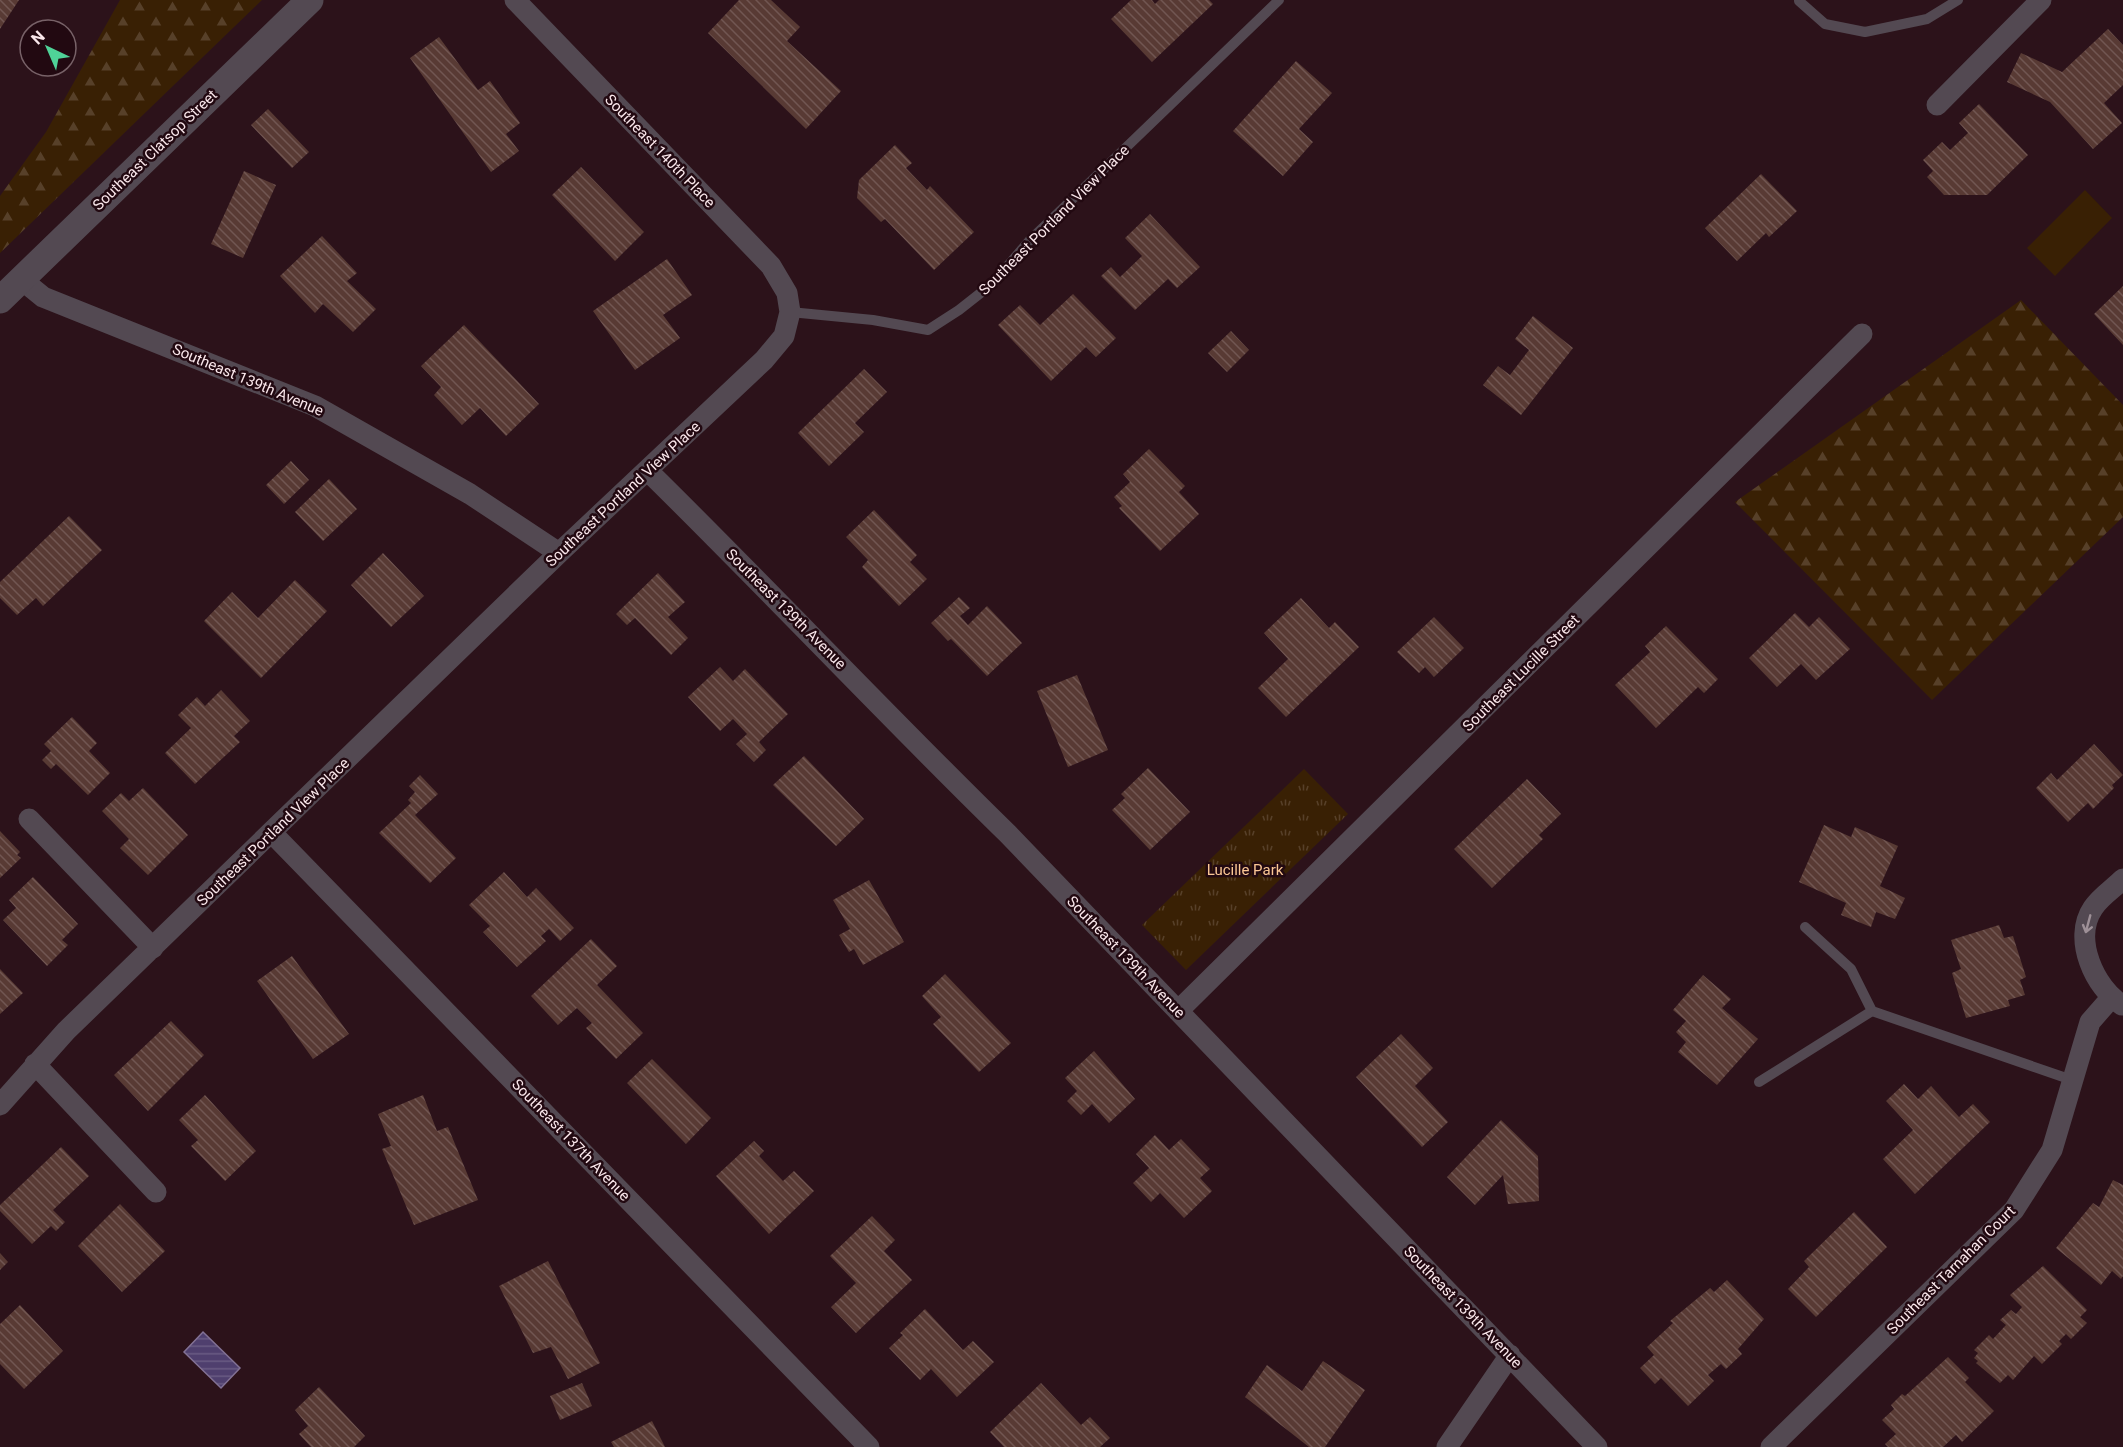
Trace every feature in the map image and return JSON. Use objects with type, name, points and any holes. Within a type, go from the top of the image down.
[{"type":"street","name":"Southeast Clatsop Street","points":[[0,300],[310,0]]},
{"type":"street","name":"Southeast 140th Place","points":[[515,0],[771,266],[787,293],[790,312]]},
{"type":"street","points":[[1936,105],[2041,0]]},
{"type":"street","name":"Southeast 139th Avenue","points":[[21,279],[43,297],[315,406],[470,494],[559,553]]},
{"type":"street","name":"Southeast Portland View Place","points":[[0,1105],[35,1064],[153,948],[559,553],[649,472],[764,360],[784,336],[790,312]]},
{"type":"street","name":"Southeast Lucille Street","points":[[1178,1011],[1863,334]]},
{"type":"street","name":"Southeast 139th Avenue","points":[[649,472],[777,598],[1597,1447]]},
{"type":"street","points":[[29,819],[153,948]]},
{"type":"street","name":"Southeast 137th Avenue","points":[[272,833],[866,1446]]},
{"type":"street","name":"Southeast Tarnahan Court","points":[[1771,1447],[2014,1210],[2052,1150],[2090,1022],[2117,1002],[2089,966],[2085,935],[2092,909],[2123,879]]},
{"type":"street","points":[[35,1064],[156,1192]]},
{"type":"street","points":[[1447,1447],[1510,1355]]},
{"type":"lane","name":"Southeast Portland View Place","points":[[790,312],[873,320],[928,330],[959,310],[992,284],[1030,240],[1279,0]]},
{"type":"lane","points":[[1799,1],[1825,24],[1865,32],[1927,18],[1958,0]]},
{"type":"lane","points":[[1805,927],[1851,969],[1872,1011],[2072,1080]]},
{"type":"lane","points":[[1759,1082],[1872,1011]]},
{"type":"green space","points":[[120,0],[262,0],[0,253],[0,196],[46,132]]},
{"type":"green space","points":[[2085,190],[2112,218],[2055,276],[2027,248]]},
{"type":"green space","points":[[2021,300],[2123,405],[2123,517],[1932,700],[1735,502]]},
{"type":"green space","name":"Lucille Park","points":[[1304,769],[1348,814],[1186,970],[1142,925]]},
{"type":"shaded area","points":[[203,1332],[240,1368],[221,1388],[184,1352]]},
{"type":"building","points":[[0,0],[19,0],[0,29]]},
{"type":"building","points":[[739,0],[771,0],[800,27],[787,41],[841,91],[806,129],[708,33]]},
{"type":"building","points":[[1131,0],[1152,0],[1155,4],[1159,0],[1209,0],[1213,4],[1152,62],[1111,19]]},
{"type":"building","points":[[2108,29],[2123,45],[2123,85],[2104,103],[2122,123],[2093,149],[2050,102],[2007,82],[2021,53],[2062,72]]},
{"type":"building","points":[[439,37],[478,90],[490,81],[520,123],[506,134],[519,151],[491,172],[410,58]]},
{"type":"building","points":[[1296,61],[1332,93],[1299,129],[1313,142],[1283,176],[1233,131]]},
{"type":"building","points":[[1979,104],[2028,155],[1987,195],[1944,195],[1927,177],[1933,171],[1923,160],[1942,142],[1950,150],[1968,133],[1959,123]]},
{"type":"building","points":[[268,109],[309,152],[292,168],[251,125]]},
{"type":"building","points":[[895,145],[912,163],[906,168],[927,190],[930,186],[974,232],[934,270],[885,219],[881,222],[857,198],[859,180]]},
{"type":"building","points":[[581,167],[644,232],[615,261],[552,195]]},
{"type":"building","points":[[244,171],[276,185],[243,258],[211,244]]},
{"type":"building","points":[[1761,174],[1797,211],[1769,237],[1766,233],[1737,261],[1705,228]]},
{"type":"building","points":[[1150,214],[1200,267],[1177,288],[1168,279],[1135,310],[1101,276],[1111,267],[1120,277],[1142,256],[1125,238]]},
{"type":"building","points":[[322,236],[357,273],[347,281],[376,309],[353,332],[323,304],[315,313],[280,276]]},
{"type":"building","points":[[667,259],[692,295],[663,315],[680,338],[635,370],[593,311]]},
{"type":"building","points":[[2123,286],[2123,345],[2094,314]]},
{"type":"building","points":[[1073,294],[1116,338],[1096,357],[1086,347],[1051,381],[998,325],[1020,305],[1040,325]]},
{"type":"building","points":[[1533,316],[1573,348],[1521,415],[1483,385],[1498,366],[1510,375],[1529,350],[1515,339]]},
{"type":"building","points":[[464,325],[539,404],[506,436],[480,408],[462,425],[434,395],[441,387],[421,366]]},
{"type":"building","points":[[1231,331],[1249,350],[1227,372],[1208,353]]},
{"type":"building","points":[[864,369],[887,392],[855,423],[864,432],[829,466],[798,433]]},
{"type":"building","points":[[1149,449],[1185,486],[1179,492],[1199,514],[1160,551],[1119,508],[1122,506],[1114,497],[1130,482],[1123,474]]},
{"type":"building","points":[[291,461],[309,480],[284,504],[266,485]]},
{"type":"building","points":[[329,479],[357,509],[323,541],[295,512]]},
{"type":"building","points":[[874,510],[917,555],[910,562],[927,579],[899,606],[862,567],[868,560],[846,537]]},
{"type":"building","points":[[69,516],[102,550],[43,606],[36,598],[17,615],[0,598],[0,582]]},
{"type":"building","points":[[383,553],[424,596],[391,627],[351,585]]},
{"type":"building","points":[[658,573],[685,602],[668,617],[688,638],[671,655],[635,618],[627,625],[616,614]]},
{"type":"building","points":[[295,580],[327,611],[261,678],[204,621],[232,592],[258,618]]},
{"type":"building","points":[[959,597],[970,608],[960,616],[968,625],[987,606],[1022,643],[987,676],[951,639],[948,641],[931,623]]},
{"type":"building","points":[[1301,598],[1329,628],[1335,622],[1359,647],[1286,717],[1258,688],[1288,659],[1264,633]]},
{"type":"building","points":[[1795,613],[1809,627],[1819,617],[1850,649],[1816,680],[1801,664],[1777,687],[1749,658]]},
{"type":"building","points":[[1434,617],[1464,648],[1434,677],[1425,667],[1419,673],[1397,652]]},
{"type":"building","points":[[1666,626],[1718,679],[1704,693],[1698,687],[1656,728],[1615,685],[1650,652],[1645,646]]},
{"type":"building","points":[[720,667],[733,681],[745,669],[788,714],[759,742],[766,750],[754,762],[736,744],[747,734],[733,719],[720,731],[688,697]]},
{"type":"building","points":[[1077,675],[1108,750],[1068,767],[1037,691]]},
{"type":"building","points":[[221,690],[250,721],[234,736],[240,742],[195,784],[165,753],[191,728],[178,715],[197,697],[205,706]]},
{"type":"building","points":[[72,717],[97,743],[89,751],[110,773],[88,795],[56,764],[51,769],[42,760],[51,751],[44,744]]},
{"type":"building","points":[[2094,744],[2123,775],[2112,785],[2114,788],[2093,809],[2088,803],[2068,822],[2036,788],[2051,773],[2057,780]]},
{"type":"building","points":[[804,756],[864,819],[836,846],[773,785]]},
{"type":"building","points":[[1148,768],[1190,812],[1150,850],[1112,810],[1125,798],[1121,794]]},
{"type":"building","points":[[420,775],[438,794],[415,815],[456,858],[430,883],[379,833],[411,803],[408,800],[415,792],[409,786]]},
{"type":"building","points":[[1527,779],[1561,814],[1539,835],[1543,839],[1492,888],[1454,849]]},
{"type":"building","points":[[143,788],[188,835],[148,875],[120,848],[129,839],[102,811],[121,793],[129,801]]},
{"type":"building","points":[[1824,825],[1851,837],[1855,827],[1898,846],[1880,886],[1905,898],[1895,919],[1876,912],[1871,927],[1841,915],[1846,903],[1799,882]]},
{"type":"building","points":[[0,831],[20,852],[17,855],[21,858],[0,878]]},
{"type":"building","points":[[504,872],[527,897],[536,888],[574,928],[560,941],[549,929],[541,936],[546,941],[517,967],[483,932],[490,926],[469,905]]},
{"type":"building","points":[[33,877],[78,924],[62,940],[68,945],[47,966],[3,920],[16,908],[9,900]]},
{"type":"building","points":[[869,880],[904,942],[863,965],[854,949],[849,952],[839,935],[850,929],[833,900]]},
{"type":"building","points":[[1999,925],[2004,938],[2013,936],[2026,977],[2020,980],[2025,995],[2008,1000],[2010,1006],[1966,1018],[1952,973],[1961,969],[1951,940]]},
{"type":"building","points":[[591,939],[617,966],[597,985],[643,1033],[616,1059],[586,1028],[592,1023],[577,1008],[558,1025],[531,996]]},
{"type":"building","points":[[292,956],[349,1034],[313,1059],[257,981]]},
{"type":"building","points":[[0,969],[23,993],[0,1014]]},
{"type":"building","points":[[945,974],[1011,1043],[979,1072],[933,1024],[941,1017],[922,996]]},
{"type":"building","points":[[1703,975],[1731,999],[1722,1008],[1758,1039],[1717,1085],[1678,1052],[1686,1042],[1676,1032],[1686,1021],[1673,1010]]},
{"type":"building","points":[[171,1021],[204,1055],[148,1111],[114,1075]]},
{"type":"building","points":[[1401,1034],[1433,1068],[1415,1086],[1448,1122],[1422,1147],[1356,1077]]},
{"type":"building","points":[[1094,1051],[1135,1099],[1109,1123],[1092,1104],[1081,1115],[1067,1101],[1077,1091],[1065,1078]]},
{"type":"building","points":[[652,1059],[711,1118],[686,1144],[627,1083]]},
{"type":"building","points":[[1904,1084],[1918,1099],[1931,1086],[1959,1117],[1973,1104],[1990,1122],[1915,1194],[1883,1159],[1913,1130],[1886,1101]]},
{"type":"building","points":[[205,1095],[256,1151],[225,1181],[191,1146],[198,1140],[179,1120]]},
{"type":"building","points":[[423,1095],[437,1131],[448,1127],[478,1200],[414,1225],[382,1149],[391,1146],[378,1114]]},
{"type":"building","points":[[1501,1120],[1538,1156],[1539,1201],[1508,1204],[1503,1175],[1475,1205],[1447,1177]]},
{"type":"building","points":[[1155,1135],[1169,1150],[1181,1139],[1210,1169],[1200,1178],[1212,1191],[1184,1218],[1160,1193],[1151,1202],[1133,1183],[1149,1168],[1136,1154]]},
{"type":"building","points":[[754,1141],[764,1151],[759,1156],[783,1181],[794,1171],[814,1191],[769,1234],[716,1176]]},
{"type":"building","points":[[61,1147],[89,1176],[53,1210],[65,1222],[56,1231],[51,1226],[32,1244],[0,1211],[0,1205]]},
{"type":"building","points":[[2113,1180],[2123,1185],[2123,1276],[2121,1279],[2112,1271],[2101,1285],[2056,1248],[2093,1203],[2099,1207]]},
{"type":"building","points":[[120,1204],[165,1251],[122,1292],[78,1246]]},
{"type":"building","points":[[1854,1212],[1887,1247],[1816,1317],[1788,1289],[1809,1267],[1804,1261]]},
{"type":"building","points":[[872,1216],[895,1240],[884,1251],[912,1280],[856,1333],[831,1307],[856,1283],[830,1256]]},
{"type":"building","points":[[0,1253],[8,1262],[0,1270]]},
{"type":"building","points":[[548,1261],[600,1363],[568,1379],[551,1347],[533,1353],[499,1286]]},
{"type":"building","points":[[2043,1266],[2087,1310],[2080,1317],[2087,1323],[2071,1339],[2066,1334],[2059,1341],[2062,1344],[2042,1364],[2034,1356],[2013,1380],[2008,1375],[2000,1383],[1976,1363],[1978,1361],[1974,1358],[1978,1353],[1974,1350],[1989,1335],[1993,1339],[2006,1325],[2000,1320],[2011,1310],[2016,1314],[2022,1307],[2010,1295]]},
{"type":"building","points":[[1727,1280],[1764,1319],[1738,1349],[1742,1354],[1726,1369],[1721,1364],[1708,1375],[1714,1381],[1688,1406],[1661,1378],[1655,1384],[1640,1368],[1654,1355],[1647,1347],[1673,1323],[1670,1321],[1710,1288],[1714,1292]]},
{"type":"building","points":[[20,1305],[63,1351],[24,1389],[0,1364],[0,1324]]},
{"type":"building","points":[[925,1309],[963,1350],[973,1341],[994,1362],[957,1397],[931,1369],[920,1380],[889,1348],[903,1335],[900,1333]]},
{"type":"building","points":[[1948,1357],[1969,1378],[1965,1382],[1994,1411],[1962,1442],[1956,1435],[1943,1447],[1888,1447],[1885,1444],[1896,1434],[1882,1420],[1894,1409],[1891,1405],[1902,1394],[1905,1396]]},
{"type":"building","points":[[1323,1361],[1365,1390],[1325,1447],[1309,1447],[1245,1397],[1267,1365],[1302,1391]]},
{"type":"building","points":[[582,1383],[592,1406],[560,1420],[550,1396]]},
{"type":"building","points":[[1041,1383],[1081,1425],[1090,1417],[1110,1438],[1100,1447],[1004,1447],[990,1432]]},
{"type":"building","points":[[319,1387],[365,1436],[354,1447],[311,1447],[299,1434],[308,1426],[295,1410]]},
{"type":"building","points":[[652,1421],[665,1447],[614,1447],[611,1442]]}]
